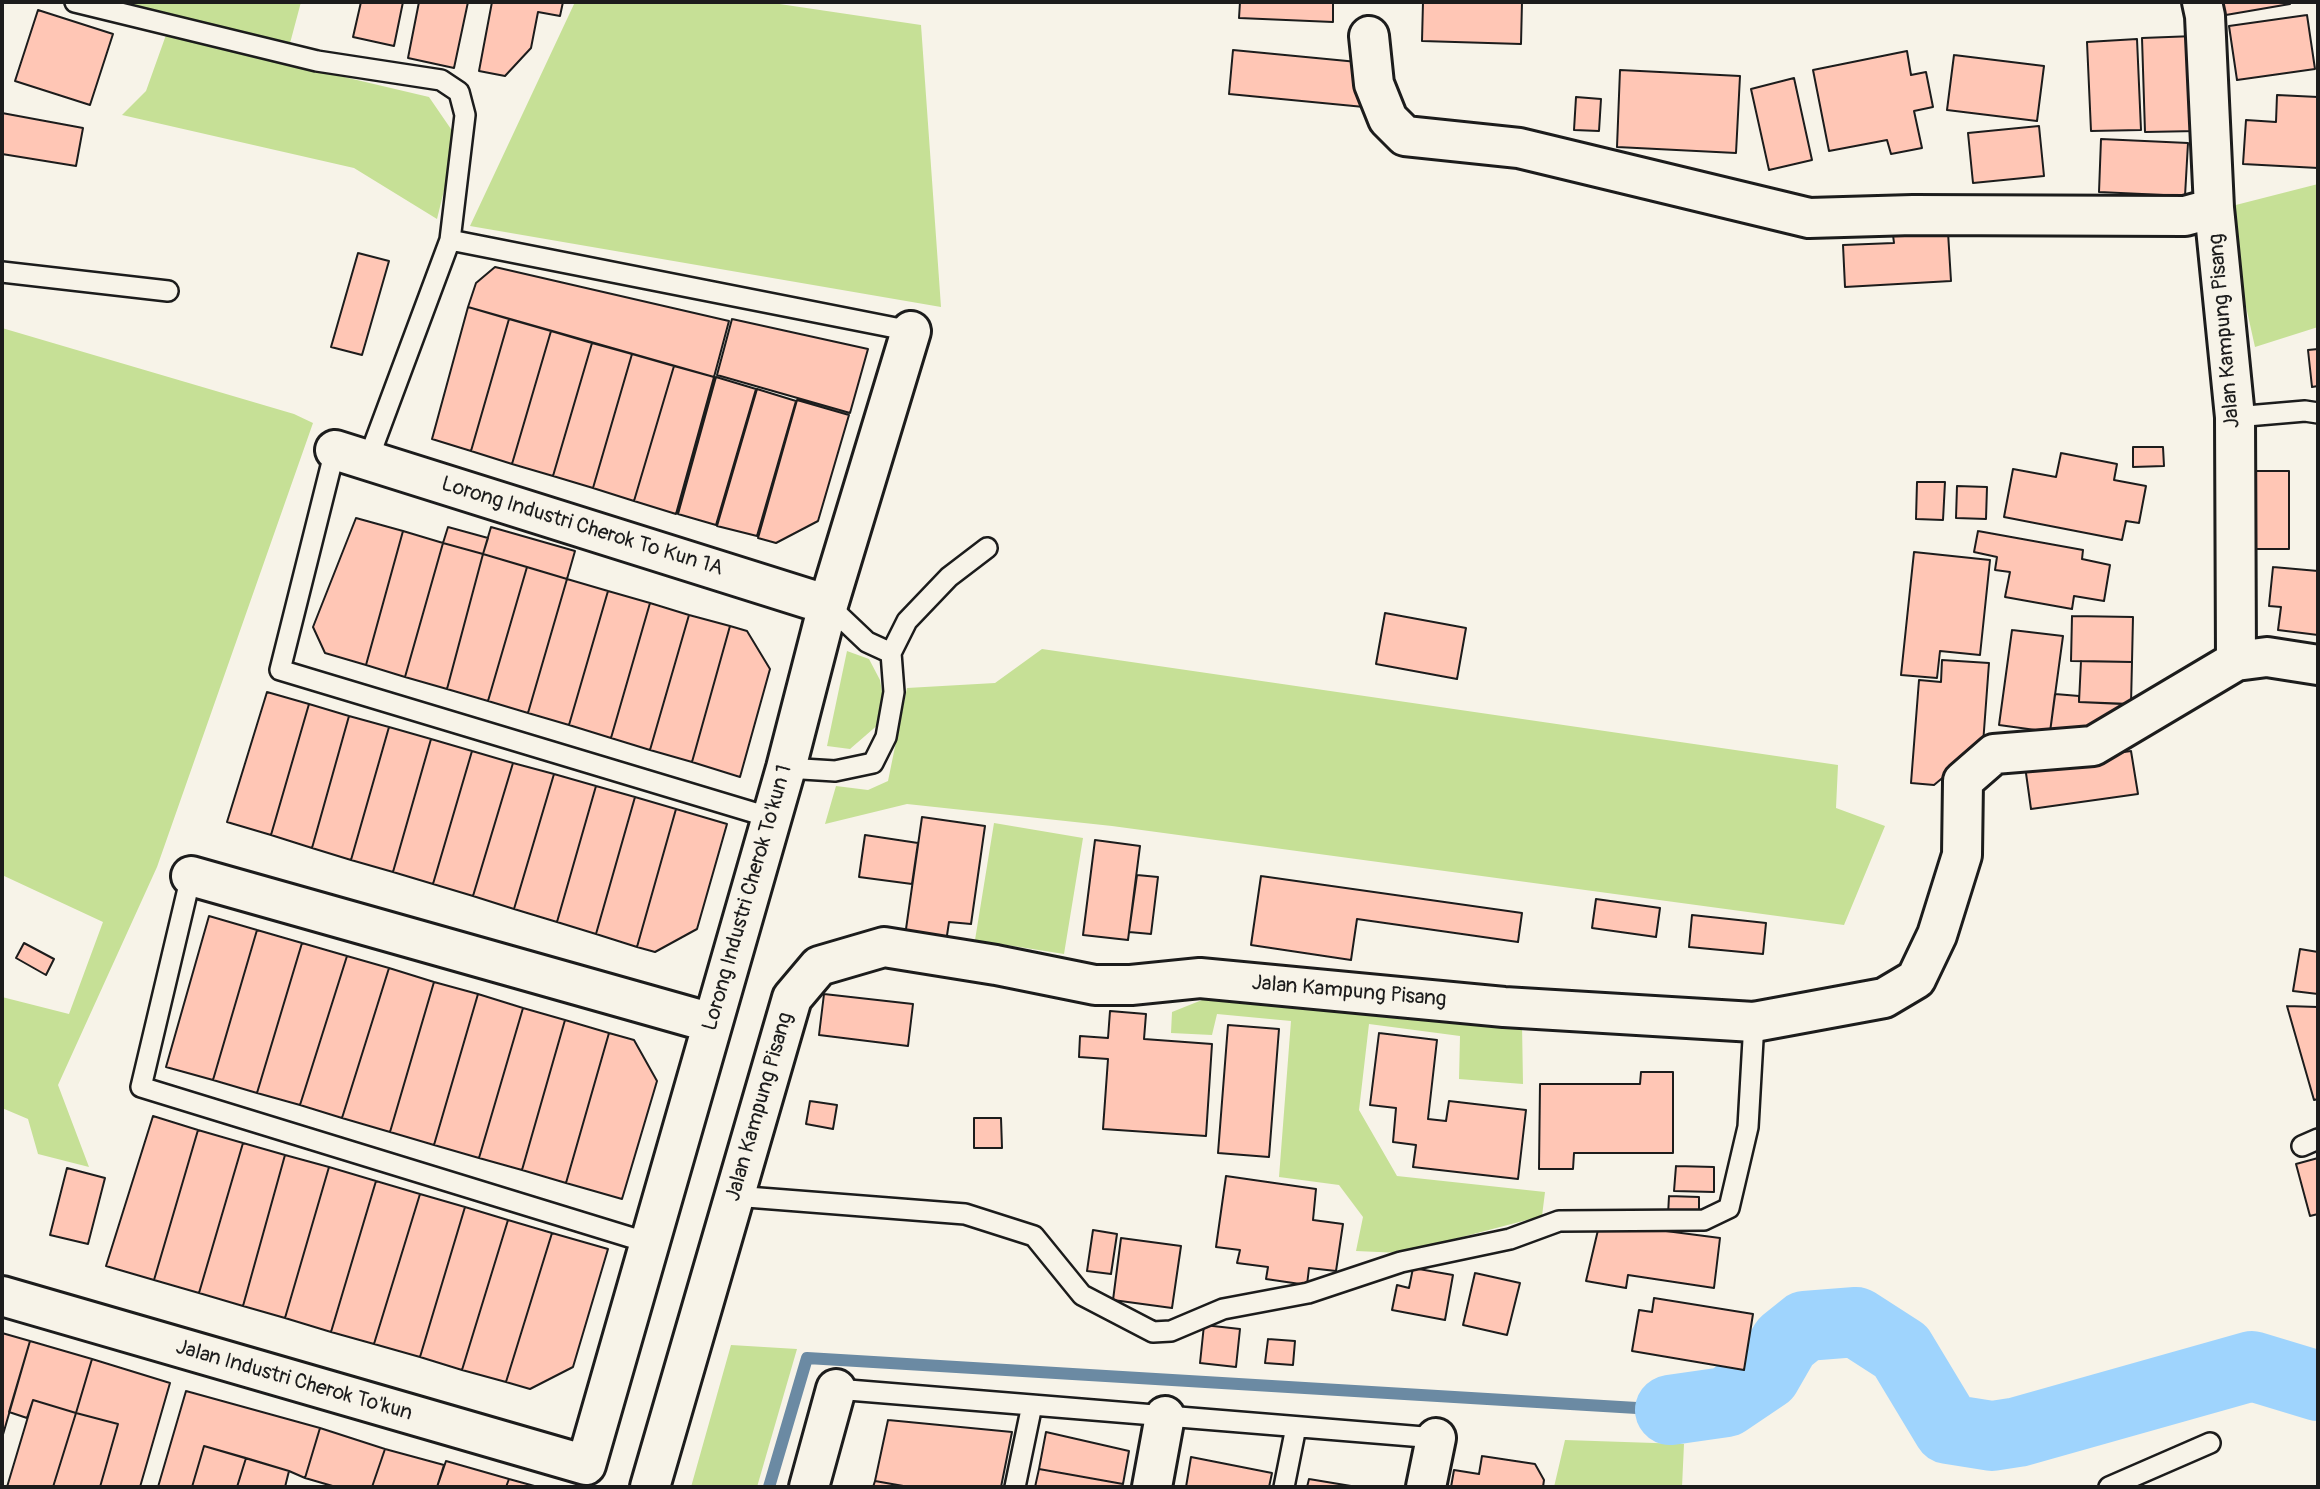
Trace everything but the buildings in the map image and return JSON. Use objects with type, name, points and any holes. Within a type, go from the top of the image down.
[{"type":"street","name":"Jalan Kampung Pisang","points":[[2202,2],[2205,16],[2214,208],[2235,417],[2236,661]]},
{"type":"street","points":[[1369,36],[1374,85],[1388,119],[1405,136],[1519,148],[1809,218],[1913,215],[2185,216],[2214,208]]},
{"type":"street","name":"Lorong Industri Cherok To'kun 1","points":[[594,1476],[649,1243],[772,818],[828,604],[911,331]]},
{"type":"street","name":"Lorong Industri Cherok To Kun 1A","points":[[351,455],[828,604]]},
{"type":"street","name":"Jalan Kampung Pisang","points":[[650,1487],[792,998],[819,966],[884,947],[996,965],[1095,985],[1131,985],[1200,978],[1504,1007],[1754,1023],[1884,998],[1916,979],[1937,935],[1962,855],[1963,781],[1994,754],[2093,746],[2236,661],[2267,657],[2318,665]]},
{"type":"street","points":[[191,876],[712,1023]]},
{"type":"street","name":"Jalan Industri Cherok To'kun","points":[[2,1296],[594,1476]]},
{"type":"street","points":[[809,1487],[836,1389]]},
{"type":"street","points":[[1152,1487],[1165,1416]]},
{"type":"street","points":[[1426,1487],[1436,1438]]},
{"type":"lane","points":[[75,2],[317,61],[441,80],[458,92],[465,116],[450,240],[351,455],[280,670],[772,818]]},
{"type":"lane","points":[[450,240],[911,331]]},
{"type":"lane","points":[[2,272],[168,290]]},
{"type":"lane","points":[[2235,417],[2305,411],[2318,413]]},
{"type":"lane","points":[[786,768],[835,771],[873,763],[886,737],[894,692],[891,653],[907,621],[949,577],[987,548]]},
{"type":"lane","points":[[828,604],[867,642],[891,653]]},
{"type":"lane","points":[[191,876],[141,1087],[649,1243]]},
{"type":"lane","points":[[734,1196],[965,1214],[1034,1236],[1082,1294],[1153,1332],[1171,1331],[1223,1310],[1308,1293],[1401,1262],[1510,1238],[1559,1222],[1703,1220],[1729,1208],[1748,1127],[1754,1023]]},
{"type":"lane","points":[[836,1389],[1436,1438]]},
{"type":"lane","points":[[1015,1487],[1032,1405]]},
{"type":"lane","points":[[1284,1487],[1296,1427]]},
{"type":"lane","points":[[2109,1487],[2210,1443]]},
{"type":"green space","points":[[116,2],[301,2],[289,47]]},
{"type":"green space","points":[[575,2],[766,2],[921,25],[941,307],[470,226]]},
{"type":"green space","points":[[166,35],[429,97],[453,132],[452,158],[437,219],[354,168],[122,115],[146,91]]},
{"type":"green space","points":[[2318,184],[2318,327],[2255,347],[2224,208]]},
{"type":"green space","points":[[2,328],[294,414],[313,423],[157,867],[58,1085],[89,1167],[38,1154],[28,1119],[2,1108],[2,997],[69,1014],[103,922],[2,875]]},
{"type":"green space","points":[[1042,649],[1838,765],[1836,808],[1885,826],[1844,925],[1112,826],[907,804],[825,824],[836,786],[868,790],[888,781],[907,688],[995,683]]},
{"type":"green space","points":[[847,651],[869,659],[880,680],[883,698],[880,723],[850,749],[827,746]]},
{"type":"green space","points":[[994,823],[1083,838],[1064,954],[975,940]]},
{"type":"green space","points":[[1217,994],[1522,1024],[1523,1084],[1459,1079],[1460,1036],[1369,1024],[1359,1110],[1397,1176],[1545,1192],[1542,1216],[1401,1253],[1356,1251],[1363,1217],[1339,1185],[1279,1177],[1291,1021],[1217,1014],[1212,1035],[1171,1033],[1172,1012]]},
{"type":"green space","points":[[731,1345],[797,1349],[757,1487],[691,1487]]},
{"type":"green space","points":[[1565,1440],[1684,1444],[1682,1487],[1554,1487]]},
{"type":"waterway","points":[[1670,1410],[1726,1402],[1766,1375],[1785,1342],[1805,1326],[1856,1322],[1901,1351],[1948,1429],[1992,1436],[2018,1432],[2252,1366],[2318,1386]]},
{"type":"waterway","points":[[769,1487],[807,1358],[1670,1410]]}]
